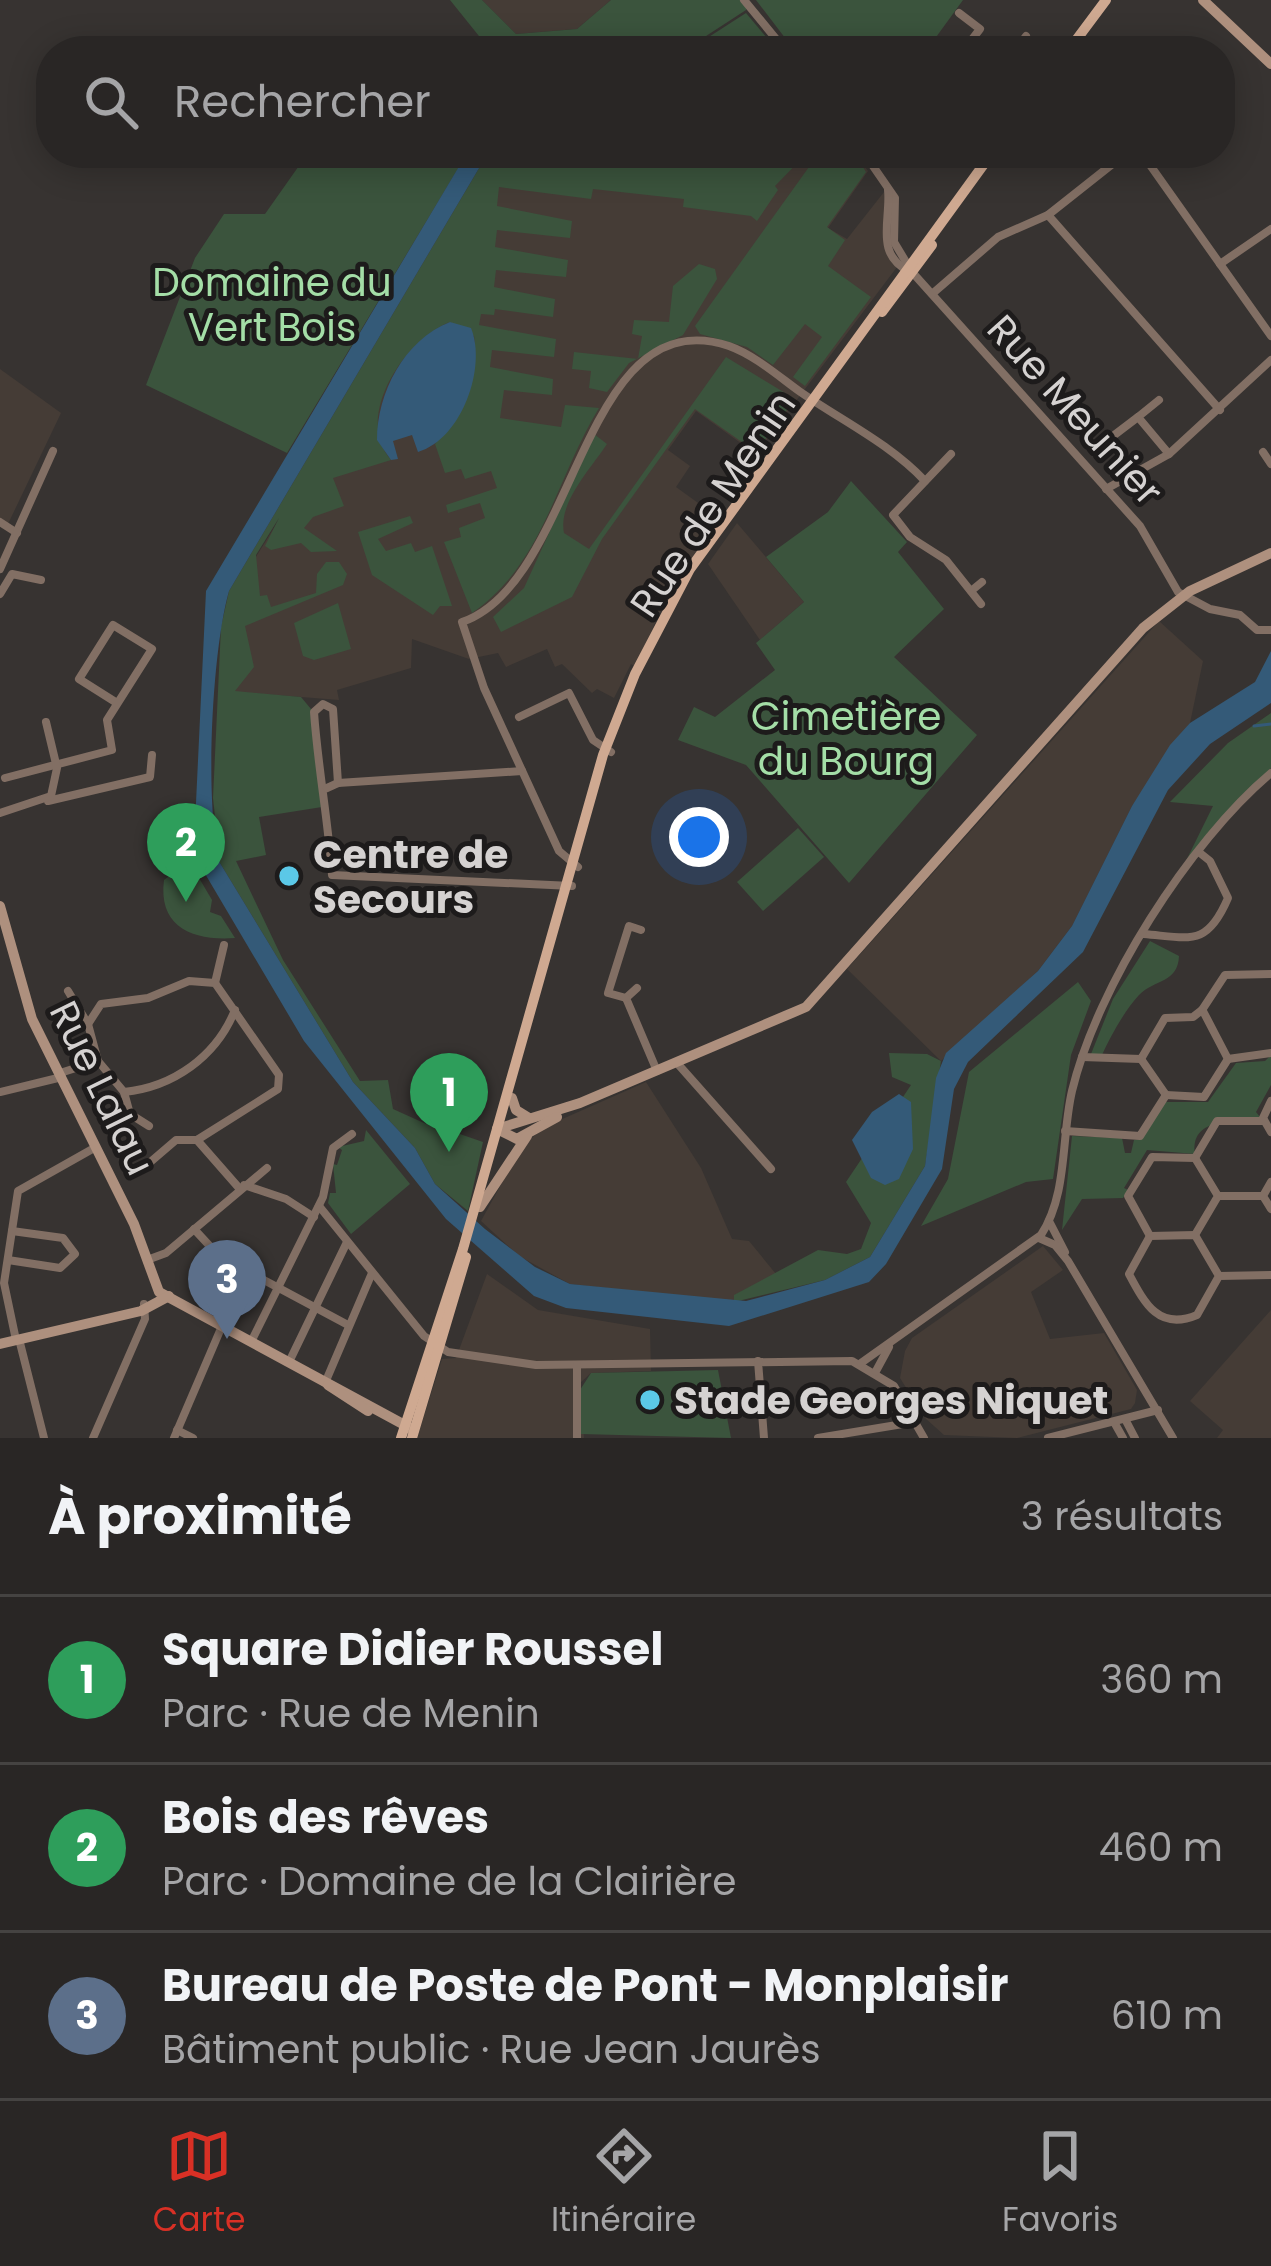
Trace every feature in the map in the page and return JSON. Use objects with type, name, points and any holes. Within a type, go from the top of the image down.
[{"type":"main road","points":[[1083,36],[1110,0]]},
{"type":"main road","points":[[1202,0],[1271,64]]},
{"type":"main road","name":"Rue de Menin","points":[[501,1130],[608,751],[680,595],[908,269],[985,168]]},
{"type":"main road","points":[[501,1130],[677,1063],[796,1007],[864,940],[1137,634],[1182,596],[1271,553]]},
{"type":"main road","name":"Rue de Menin","points":[[410,1434],[569,886]]},
{"type":"main road","name":"Rue Lalau","points":[[0,906],[3,934],[32,1019],[168,1295]]},
{"type":"main road","points":[[512,1098],[520,1114],[538,1118]]},
{"type":"main road","points":[[501,1130],[517,1139],[580,1103]]},
{"type":"main road","points":[[478,1206],[532,1132]]},
{"type":"main road","points":[[0,1344],[122,1314],[168,1295],[325,1380],[410,1434]]},
{"type":"street","points":[[744,0],[774,36]]},
{"type":"street","points":[[959,13],[980,28],[974,36]]},
{"type":"street","points":[[874,168],[896,204],[893,242],[908,269]]},
{"type":"street","points":[[932,294],[998,237],[1048,215],[1107,168]]},
{"type":"street","points":[[1149,168],[1271,336]]},
{"type":"street","points":[[1048,215],[1220,410]]},
{"type":"street","points":[[1220,264],[1271,229]]},
{"type":"street","name":"Rue Meunier","points":[[908,269],[1144,532],[1182,596]]},
{"type":"street","points":[[574,866],[559,851],[522,771],[484,688],[462,622],[491,610],[520,579],[592,429],[625,379],[650,357],[688,343],[719,344],[744,353],[864,438],[892,448],[925,481]]},
{"type":"street","points":[[1106,489],[1169,454],[1271,360]]},
{"type":"street","points":[[1113,436],[1159,400]]},
{"type":"street","points":[[1138,417],[1169,454]]},
{"type":"street","points":[[0,569],[52,451]]},
{"type":"street","points":[[1263,452],[1271,464]]},
{"type":"street","points":[[951,454],[896,508],[893,518],[912,539],[946,560],[981,604]]},
{"type":"street","points":[[0,522],[17,533]]},
{"type":"street","points":[[0,593],[12,574],[41,580]]},
{"type":"street","points":[[971,591],[982,582]]},
{"type":"street","points":[[1182,596],[1237,613],[1257,630],[1271,630]]},
{"type":"street","points":[[5,778],[112,750],[107,723],[152,649],[113,625],[79,679],[117,703]]},
{"type":"street","points":[[519,717],[569,694],[608,751]]},
{"type":"street","points":[[338,783],[333,709],[323,704],[314,712],[319,775],[327,788],[332,875],[569,886]]},
{"type":"street","points":[[46,722],[57,766],[46,801]]},
{"type":"street","points":[[0,813],[150,777],[152,755]]},
{"type":"street","points":[[327,788],[338,783],[522,771]]},
{"type":"street","points":[[861,1364],[1038,1238],[1049,1221],[1082,1058],[1108,992],[1142,934],[1225,818],[1271,773]]},
{"type":"street","points":[[1142,934],[1201,938],[1207,933],[1228,898],[1210,861],[1200,853]]},
{"type":"street","points":[[626,998],[608,993],[629,926],[641,930]]},
{"type":"street","points":[[214,983],[224,945]]},
{"type":"street","points":[[1141,1059],[1165,1018],[1193,1017],[1224,976],[1271,977]]},
{"type":"street","points":[[88,1024],[94,1008],[104,1003],[148,998],[189,981],[214,983],[277,1072],[279,1085],[266,1102],[197,1140],[176,1140],[141,1170]]},
{"type":"street","points":[[626,998],[638,988]]},
{"type":"street","points":[[68,991],[88,1024],[98,1061],[124,1092],[130,1114],[149,1126]]},
{"type":"street","points":[[626,998],[657,1071]]},
{"type":"street","points":[[124,1092],[148,1088],[199,1063],[223,1036],[235,1010]]},
{"type":"street","points":[[1202,1010],[1228,1059]]},
{"type":"street","points":[[1166,1095],[1204,1097],[1228,1059],[1271,1053]]},
{"type":"street","points":[[1082,1058],[1141,1059]]},
{"type":"street","points":[[1141,1059],[1166,1095]]},
{"type":"street","points":[[0,1092],[98,1061]]},
{"type":"street","points":[[677,1063],[771,1169]]},
{"type":"street","points":[[1065,1131],[1140,1136],[1166,1095]]},
{"type":"street","points":[[1264,1120],[1271,1101]]},
{"type":"street","points":[[1264,1120],[1271,1132]]},
{"type":"street","points":[[1195,1158],[1217,1121],[1264,1120]]},
{"type":"street","points":[[252,1340],[319,1206],[333,1148],[352,1134]]},
{"type":"street","points":[[197,1140],[241,1186],[282,1198],[314,1217]]},
{"type":"street","points":[[44,1438],[4,1287],[12,1231],[21,1186],[96,1147]]},
{"type":"street","points":[[1195,1158],[1218,1196]]},
{"type":"street","points":[[1150,1236],[1128,1199],[1147,1160],[1195,1158]]},
{"type":"street","points":[[148,1260],[194,1229],[267,1168]]},
{"type":"street","points":[[1263,1196],[1271,1182]]},
{"type":"street","points":[[1218,1196],[1263,1196]]},
{"type":"street","points":[[1195,1235],[1218,1196]]},
{"type":"street","points":[[1263,1196],[1271,1209]]},
{"type":"street","points":[[319,1206],[435,1345],[522,1365],[861,1364],[894,1386],[924,1438]]},
{"type":"street","points":[[1049,1221],[1173,1438]]},
{"type":"street","points":[[194,1229],[218,1256],[349,1324]]},
{"type":"street","points":[[8,1260],[60,1268],[75,1254],[63,1238],[12,1231]]},
{"type":"street","points":[[1150,1236],[1195,1235]]},
{"type":"street","points":[[1195,1235],[1219,1276]]},
{"type":"street","points":[[1150,1236],[1130,1276],[1155,1317],[1197,1315],[1219,1276]]},
{"type":"street","points":[[1038,1238],[1055,1245],[1068,1261]]},
{"type":"street","points":[[290,1360],[347,1242]]},
{"type":"street","points":[[1219,1276],[1268,1275],[1271,1262]]},
{"type":"street","points":[[325,1380],[372,1273]]},
{"type":"street","points":[[93,1438],[144,1306]]},
{"type":"street","points":[[193,1438],[176,1434],[223,1325]]},
{"type":"street","points":[[877,1371],[885,1350],[899,1337]]},
{"type":"street","points":[[758,1361],[764,1438]]},
{"type":"street","points":[[577,1365],[577,1438]]},
{"type":"street","points":[[1048,1438],[1158,1410]]},
{"type":"street","points":[[1125,1419],[1135,1438]]},
{"type":"street","points":[[818,1438],[915,1422]]},
{"type":"street","points":[[1114,1422],[1123,1438]]},
{"type":"shaded area","points":[[482,0],[611,0],[577,29],[516,34]]},
{"type":"shaded area","points":[[498,168],[866,168],[828,228],[847,239],[884,192],[885,248],[897,267],[756,454],[696,411],[668,450],[690,466],[676,487],[719,518],[669,591],[636,667],[631,664],[614,698],[597,689],[592,693],[562,664],[555,667],[547,649],[506,667],[498,653],[469,659],[412,639],[411,668],[337,690],[339,700],[225,691],[239,584]]},
{"type":"shaded area","points":[[0,369],[61,413],[8,524],[0,519]]},
{"type":"shaded area","points":[[737,523],[804,602],[760,640],[708,564]]},
{"type":"shaded area","points":[[1159,621],[1203,661],[1190,723],[1132,806],[1072,926],[1038,971],[941,1061],[847,969]]},
{"type":"shaded area","points":[[646,1082],[701,1168],[732,1239],[749,1241],[776,1274],[735,1295],[734,1302],[570,1284],[519,1256],[481,1221],[520,1150],[542,1128]]},
{"type":"shaded area","points":[[1043,1246],[1063,1270],[1031,1292],[1050,1339],[1104,1333],[1137,1390],[1135,1403],[1131,1409],[1017,1438],[944,1435],[925,1418],[900,1378],[905,1351],[912,1338]]},
{"type":"shaded area","points":[[487,1274],[538,1310],[650,1329],[651,1371],[591,1373],[580,1383],[584,1438],[417,1438],[442,1359],[456,1358]]},
{"type":"shaded area","points":[[1271,1310],[1271,1438],[1217,1438],[1223,1430],[1190,1401]]},
{"type":"green space","points":[[450,0],[482,0],[516,34],[577,29],[611,0],[749,0],[746,10],[706,36],[479,36]]},
{"type":"green space","points":[[756,0],[963,0],[937,36],[784,36]]},
{"type":"green space","points":[[746,13],[765,36],[710,36]]},
{"type":"green space","name":"Domaine du Vert Bois","points":[[297,168],[458,168],[287,453],[146,385],[195,258],[224,214],[265,214]]},
{"type":"green space","points":[[479,168],[792,168],[775,186],[778,190],[757,221],[751,216],[683,207],[684,199],[593,189],[591,199],[499,187],[497,206],[572,221],[570,238],[497,230],[495,247],[568,260],[566,277],[496,270],[494,287],[555,299],[553,317],[495,309],[494,315],[481,314],[479,325],[556,339],[554,357],[492,350],[490,367],[553,379],[552,395],[504,390],[500,418],[561,427],[565,405],[599,408],[532,545],[496,593],[472,613],[444,542],[461,537],[459,528],[485,518],[480,503],[448,513],[446,505],[497,488],[491,471],[465,479],[461,469],[445,473],[435,444],[458,407],[475,349],[474,336],[450,322],[416,345],[389,381],[378,423],[391,460],[333,478],[344,506],[313,517],[304,528],[337,551],[311,552],[301,543],[271,550],[265,546],[279,518],[256,555],[260,596],[267,595],[271,607],[316,593],[317,574],[326,562],[339,562],[347,574],[343,585],[245,626],[254,667],[235,691],[301,697],[311,709],[322,807],[259,817],[266,855],[236,861],[283,960],[360,1081],[388,1080],[393,1109],[455,1137],[457,1133],[483,1142],[468,1211],[435,1184],[415,1148],[353,1082],[220,863],[213,798],[221,627],[229,591]]},
{"type":"green space","points":[[808,168],[863,168],[866,172],[827,227],[845,240],[828,266],[871,297],[805,386],[793,377],[822,337],[805,324],[773,365],[747,347],[700,334],[695,326]]},
{"type":"green space","points":[[699,264],[715,269],[717,279],[683,335],[638,358],[642,336],[632,334],[634,320],[669,322],[673,286]]},
{"type":"green space","points":[[574,352],[637,359],[607,392],[589,388],[591,371],[572,369]]},
{"type":"green space","points":[[726,357],[795,399],[756,452],[695,409],[602,539],[572,597],[501,632],[493,617],[524,588],[594,434],[607,444],[576,487],[563,522],[564,533],[589,549]]},
{"type":"green space","name":"Cimetière du Bourg","points":[[851,481],[907,542],[898,552],[944,609],[894,657],[977,735],[849,883],[746,765],[678,740],[694,707],[715,717],[775,670],[756,643],[804,602],[766,557],[828,512]]},
{"type":"green space","points":[[410,516],[413,523],[378,539],[386,551],[411,543],[415,552],[432,546],[452,606],[440,606],[433,615],[372,575],[358,532]]},
{"type":"green space","points":[[338,603],[351,649],[314,660],[303,656],[294,623]]},
{"type":"green space","points":[[1271,713],[1271,768],[1240,797],[1179,875],[1213,806],[1170,802],[1228,743]]},
{"type":"green space","points":[[798,828],[824,857],[763,911],[737,882]]},
{"type":"green space","points":[[189,861],[212,900],[210,912],[221,916],[235,938],[205,937],[172,920],[164,880]]},
{"type":"green space","points":[[1150,941],[1179,956],[1175,971],[1139,995],[1102,1055],[1091,1054],[1113,999]]},
{"type":"green space","points":[[1078,982],[1091,1001],[1071,1055],[1053,1179],[1026,1182],[921,1226],[948,1179],[969,1072]]},
{"type":"green space","points":[[889,1053],[927,1054],[941,1061],[925,1166],[870,1257],[825,1280],[734,1302],[734,1295],[818,1250],[847,1254],[861,1249],[871,1223],[846,1182],[911,1085],[892,1077]]},
{"type":"green space","points":[[1271,1055],[1271,1085],[1256,1112],[1260,1117],[1206,1128],[1195,1142],[1195,1154],[1147,1150],[1123,1198],[1082,1199],[1062,1230],[1072,1136],[1122,1138],[1125,1153],[1131,1153],[1134,1140],[1141,1139],[1165,1102],[1208,1102],[1236,1063],[1265,1061]]},
{"type":"green space","points":[[366,1130],[410,1184],[351,1234],[328,1203],[330,1193],[336,1193],[333,1164],[337,1165],[342,1150],[338,1147],[364,1141]]},
{"type":"green space","name":"Stade Georges Niquet","points":[[718,1370],[731,1438],[581,1434],[578,1393],[591,1373]]},
{"type":"water","points":[[458,168],[479,168],[229,591],[214,688],[212,804],[220,863],[353,1082],[415,1148],[435,1184],[535,1267],[570,1284],[746,1301],[825,1280],[870,1257],[925,1166],[936,1078],[946,1053],[1038,971],[1072,926],[1132,806],[1170,745],[1190,723],[1255,682],[1271,651],[1271,703],[1210,744],[1168,790],[1083,952],[968,1062],[954,1089],[942,1169],[886,1264],[869,1282],[729,1326],[566,1308],[534,1296],[446,1219],[304,1041],[204,872],[195,824],[206,591]]},
{"type":"water","points":[[450,322],[471,328],[475,344],[467,400],[434,445],[418,452],[412,435],[393,441],[398,459],[391,460],[377,440],[388,387],[419,341]]},
{"type":"water","points":[[899,1094],[911,1102],[913,1149],[899,1179],[885,1185],[871,1178],[852,1140],[872,1112]]},
{"type":"waterway","points":[[1254,726],[1271,724]]},
{"type":"place","name":"Centre de Secours","points":[[289,876]]},
{"type":"place","name":"Bois des rêves","points":[[186,902]]},
{"type":"place","name":"Square Didier Roussel","points":[[449,1152]]},
{"type":"place","name":"Bureau de Poste de Pont - Monplaisir","points":[[227,1339]]},
{"type":"place","name":"Stade Georges Niquet","points":[[650,1400]]}]
